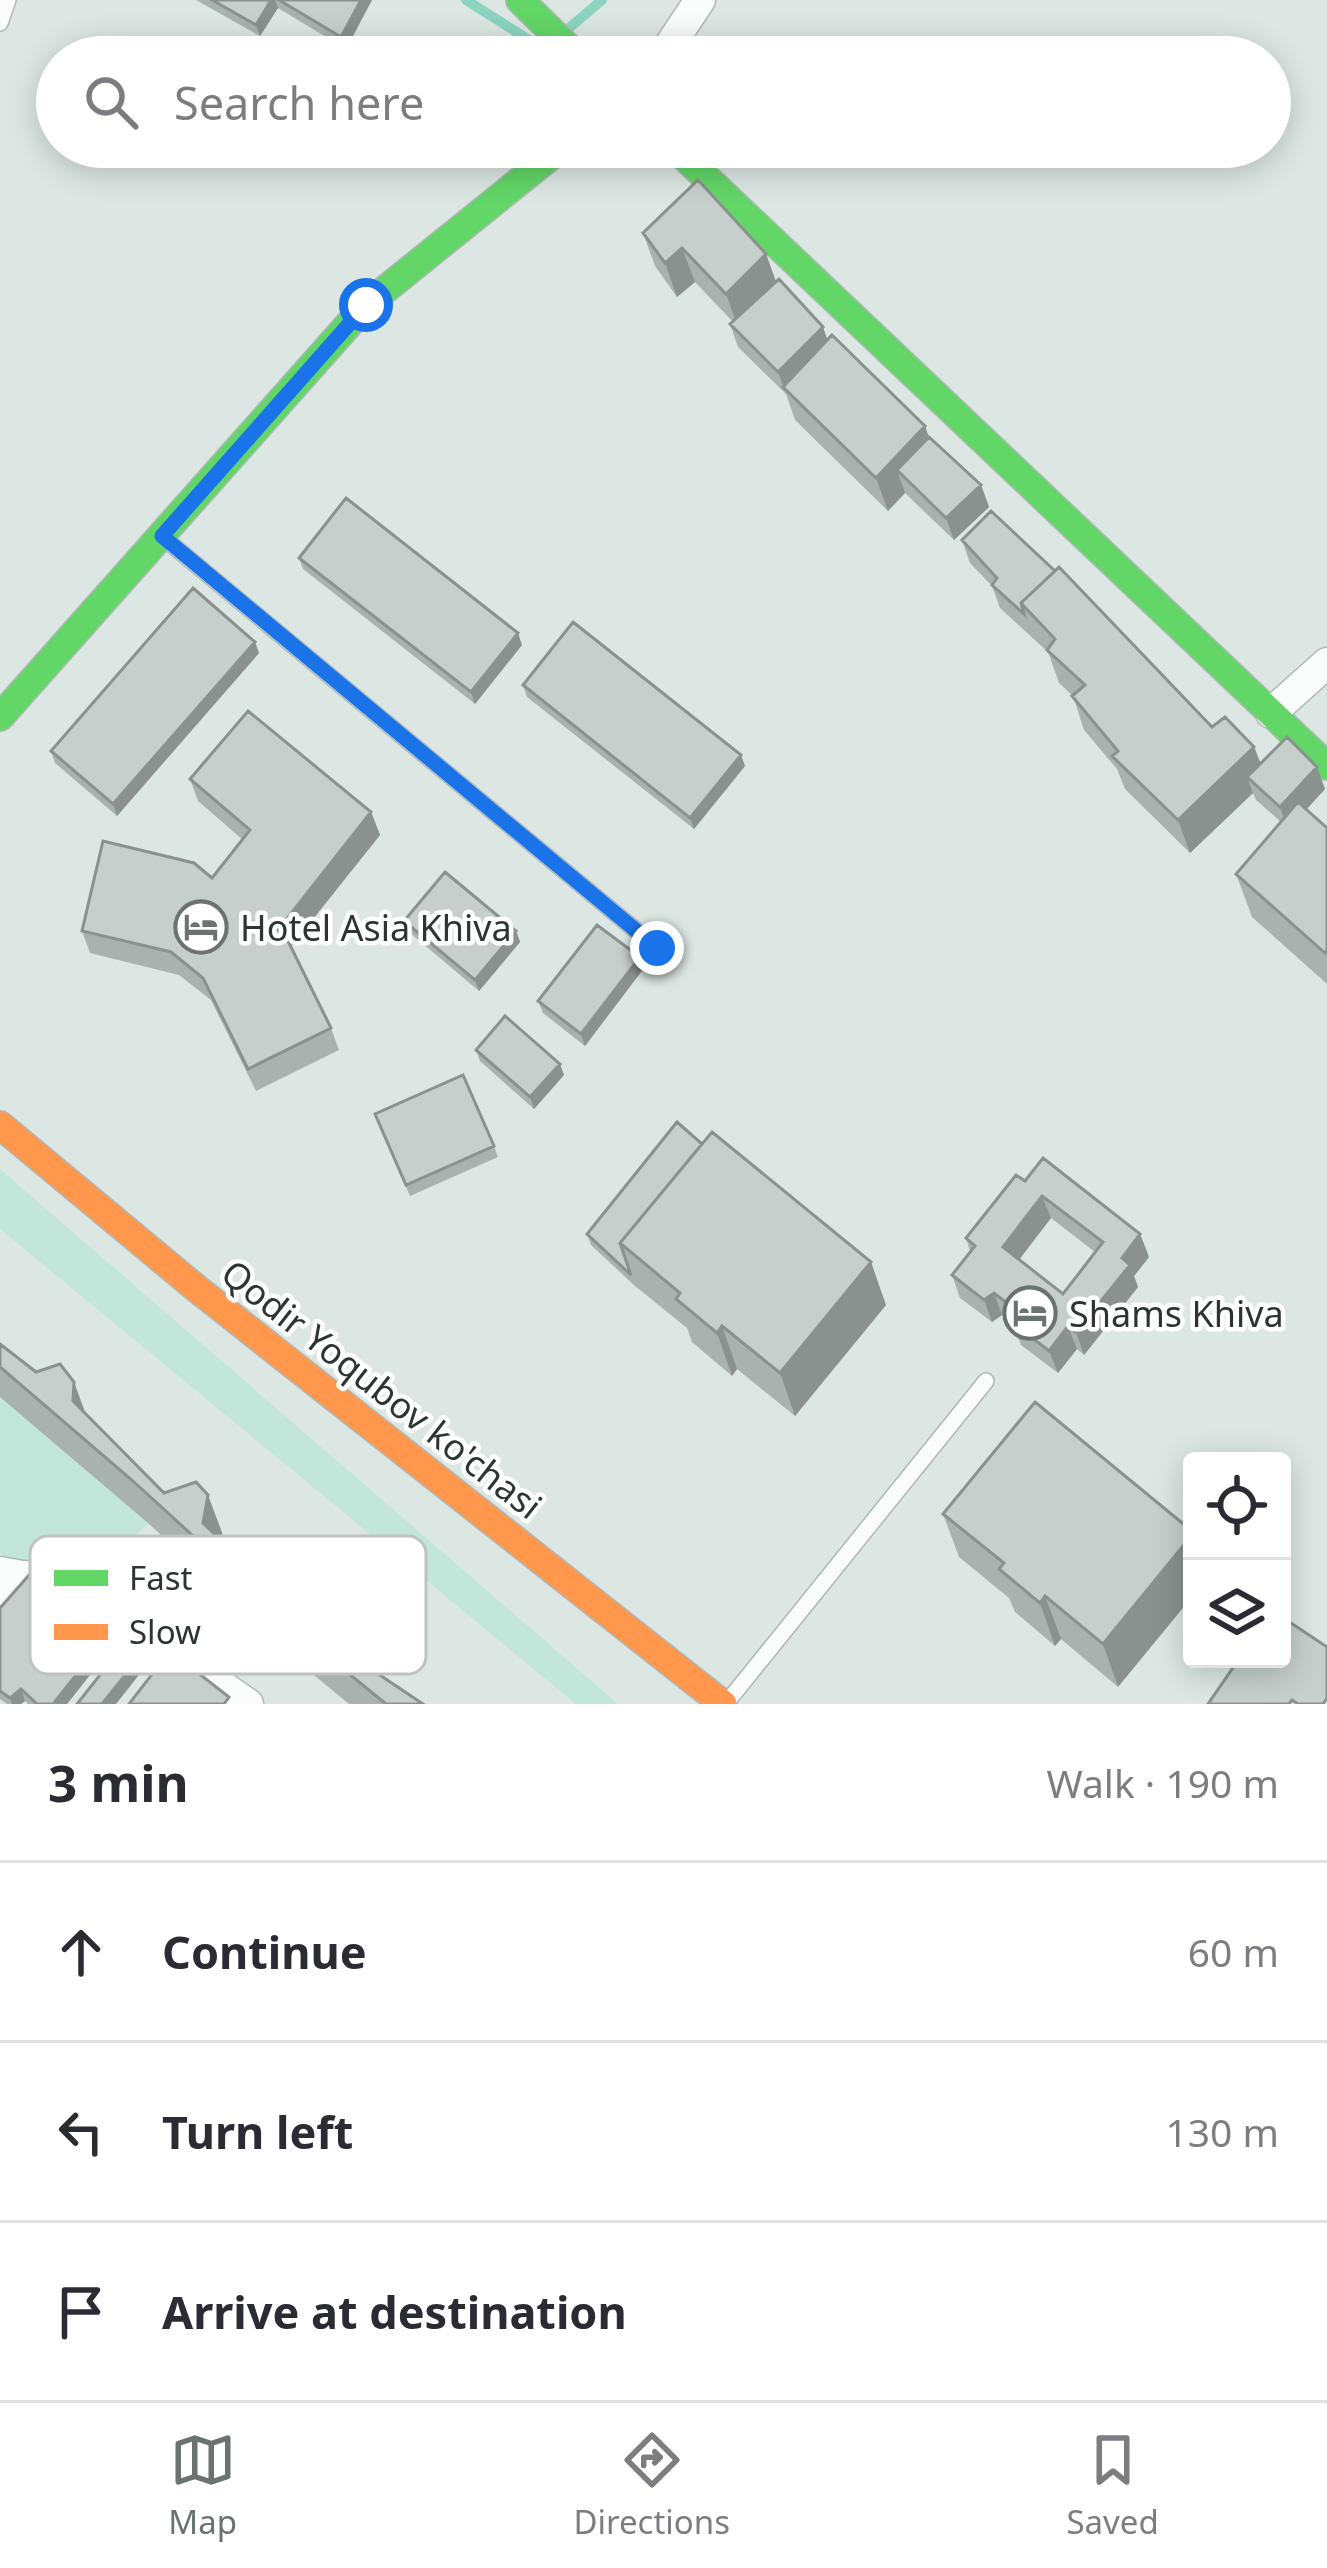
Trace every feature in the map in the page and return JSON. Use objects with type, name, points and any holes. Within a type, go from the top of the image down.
[{"type":"street","points":[[520,0],[557,36]]},
{"type":"street","points":[[676,36],[700,0]]},
{"type":"street","points":[[0,717],[366,305],[536,168]]},
{"type":"street","points":[[696,168],[1327,766]]},
{"type":"street","points":[[1270,713],[1327,663]]},
{"type":"street","name":"Qodir Yoqubov ko'chasi","points":[[0,1125],[214,1303],[724,1704]]},
{"type":"street","points":[[0,1603],[13,1574]]},
{"type":"street","points":[[192,1674],[248,1704]]},
{"type":"lane","points":[[0,23],[8,0]]},
{"type":"lane","points":[[162,536],[657,948]]},
{"type":"lane","points":[[724,1704],[986,1381]]},
{"type":"green space","points":[[0,1169],[424,1536],[372,1536],[0,1229]]},
{"type":"green space","points":[[0,1397],[149,1524],[133,1536],[30,1536],[30,1572],[25,1576],[0,1553]]},
{"type":"green space","points":[[426,1538],[618,1704],[576,1704],[426,1580]]},
{"type":"building","points":[[212,0],[271,0],[256,25]]},
{"type":"building","points":[[279,0],[361,0],[339,36]]},
{"type":"building","points":[[698,180],[766,254],[726,294],[682,248],[665,263],[643,233]]},
{"type":"building","points":[[779,279],[823,327],[778,372],[730,324]]},
{"type":"building","points":[[832,335],[925,426],[876,478],[783,387]]},
{"type":"building","points":[[929,437],[981,485],[946,518],[897,470]]},
{"type":"building","points":[[346,498],[518,633],[471,692],[299,558]]},
{"type":"building","points":[[991,511],[1055,571],[1021,603],[1024,614],[992,585],[997,578],[962,540]]},
{"type":"building","points":[[1059,567],[1212,727],[1225,717],[1254,747],[1178,820],[1112,756],[1118,751],[1072,696],[1085,685],[1047,650],[1055,639],[1021,603]]},
{"type":"building","points":[[193,588],[255,642],[113,804],[51,751]]},
{"type":"building","points":[[573,622],[741,755],[690,818],[523,685]]},
{"type":"building","name":"Hotel Asia Khiva","points":[[248,711],[371,812],[278,930],[286,937],[331,1028],[248,1069],[203,978],[171,952],[82,931],[103,841],[194,863],[212,878],[250,830],[190,779]]},
{"type":"building","points":[[1287,737],[1317,767],[1280,807],[1247,777]]},
{"type":"building","points":[[1298,802],[1327,828],[1325,953],[1236,874]]},
{"type":"building","points":[[445,872],[516,931],[475,980],[404,921]]},
{"type":"building","points":[[597,925],[640,957],[581,1034],[538,1001]]},
{"type":"building","points":[[505,1016],[560,1064],[530,1097],[476,1050]]},
{"type":"building","points":[[463,1075],[494,1146],[406,1185],[375,1114]]},
{"type":"building","points":[[677,1122],[702,1144],[620,1243],[631,1275],[587,1234]]},
{"type":"building","points":[[712,1132],[871,1262],[780,1373],[722,1326],[717,1333],[676,1299],[680,1293],[620,1243]]},
{"type":"building","points":[[1043,1158],[1140,1234],[1122,1258],[1130,1265],[1076,1332],[1068,1326],[1049,1351],[1012,1322],[1020,1313],[994,1293],[984,1300],[952,1275],[975,1246],[966,1238],[1016,1175],[1025,1181]],"holes":[[[1042,1196],[1103,1242],[1063,1294],[1003,1247]]]},
{"type":"building","points":[[0,1344],[36,1372],[60,1364],[74,1382],[73,1401],[164,1493],[196,1482],[208,1495],[203,1523],[217,1536],[193,1536],[0,1367]]},
{"type":"building","points":[[1035,1402],[1183,1524],[1183,1546],[1103,1644],[1045,1596],[1040,1603],[999,1569],[1004,1563],[943,1514]]},
{"type":"building","points":[[30,1574],[30,1674],[77,1674],[53,1704],[37,1704],[21,1689],[10,1698],[0,1691],[0,1608]]},
{"type":"building","points":[[1291,1623],[1327,1647],[1323,1704],[1292,1700],[1289,1704],[1208,1704],[1233,1668],[1291,1668]]},
{"type":"building","points":[[101,1674],[126,1674],[102,1704],[77,1704]]},
{"type":"building","points":[[152,1674],[200,1674],[229,1697],[224,1704],[129,1704]]},
{"type":"building","points":[[349,1674],[378,1674],[423,1704],[386,1704]]},
{"type":"waterway","points":[[466,0],[523,36]]},
{"type":"waterway","points":[[568,29],[602,0]]},
{"type":"traffic: fast","points":[[520,0],[557,36]]},
{"type":"traffic: fast","points":[[0,717],[366,305],[536,168]]},
{"type":"traffic: fast","points":[[696,168],[1327,766]]},
{"type":"traffic: slow","points":[[0,1125],[196,1288],[723,1704]]},
{"type":"place","name":"Hotel Asia Khiva","points":[[201,927]]},
{"type":"place","name":"Shams Khiva","points":[[1030,1313]]},
{"type":"route","points":[[366,305],[162,536],[657,948]]}]
